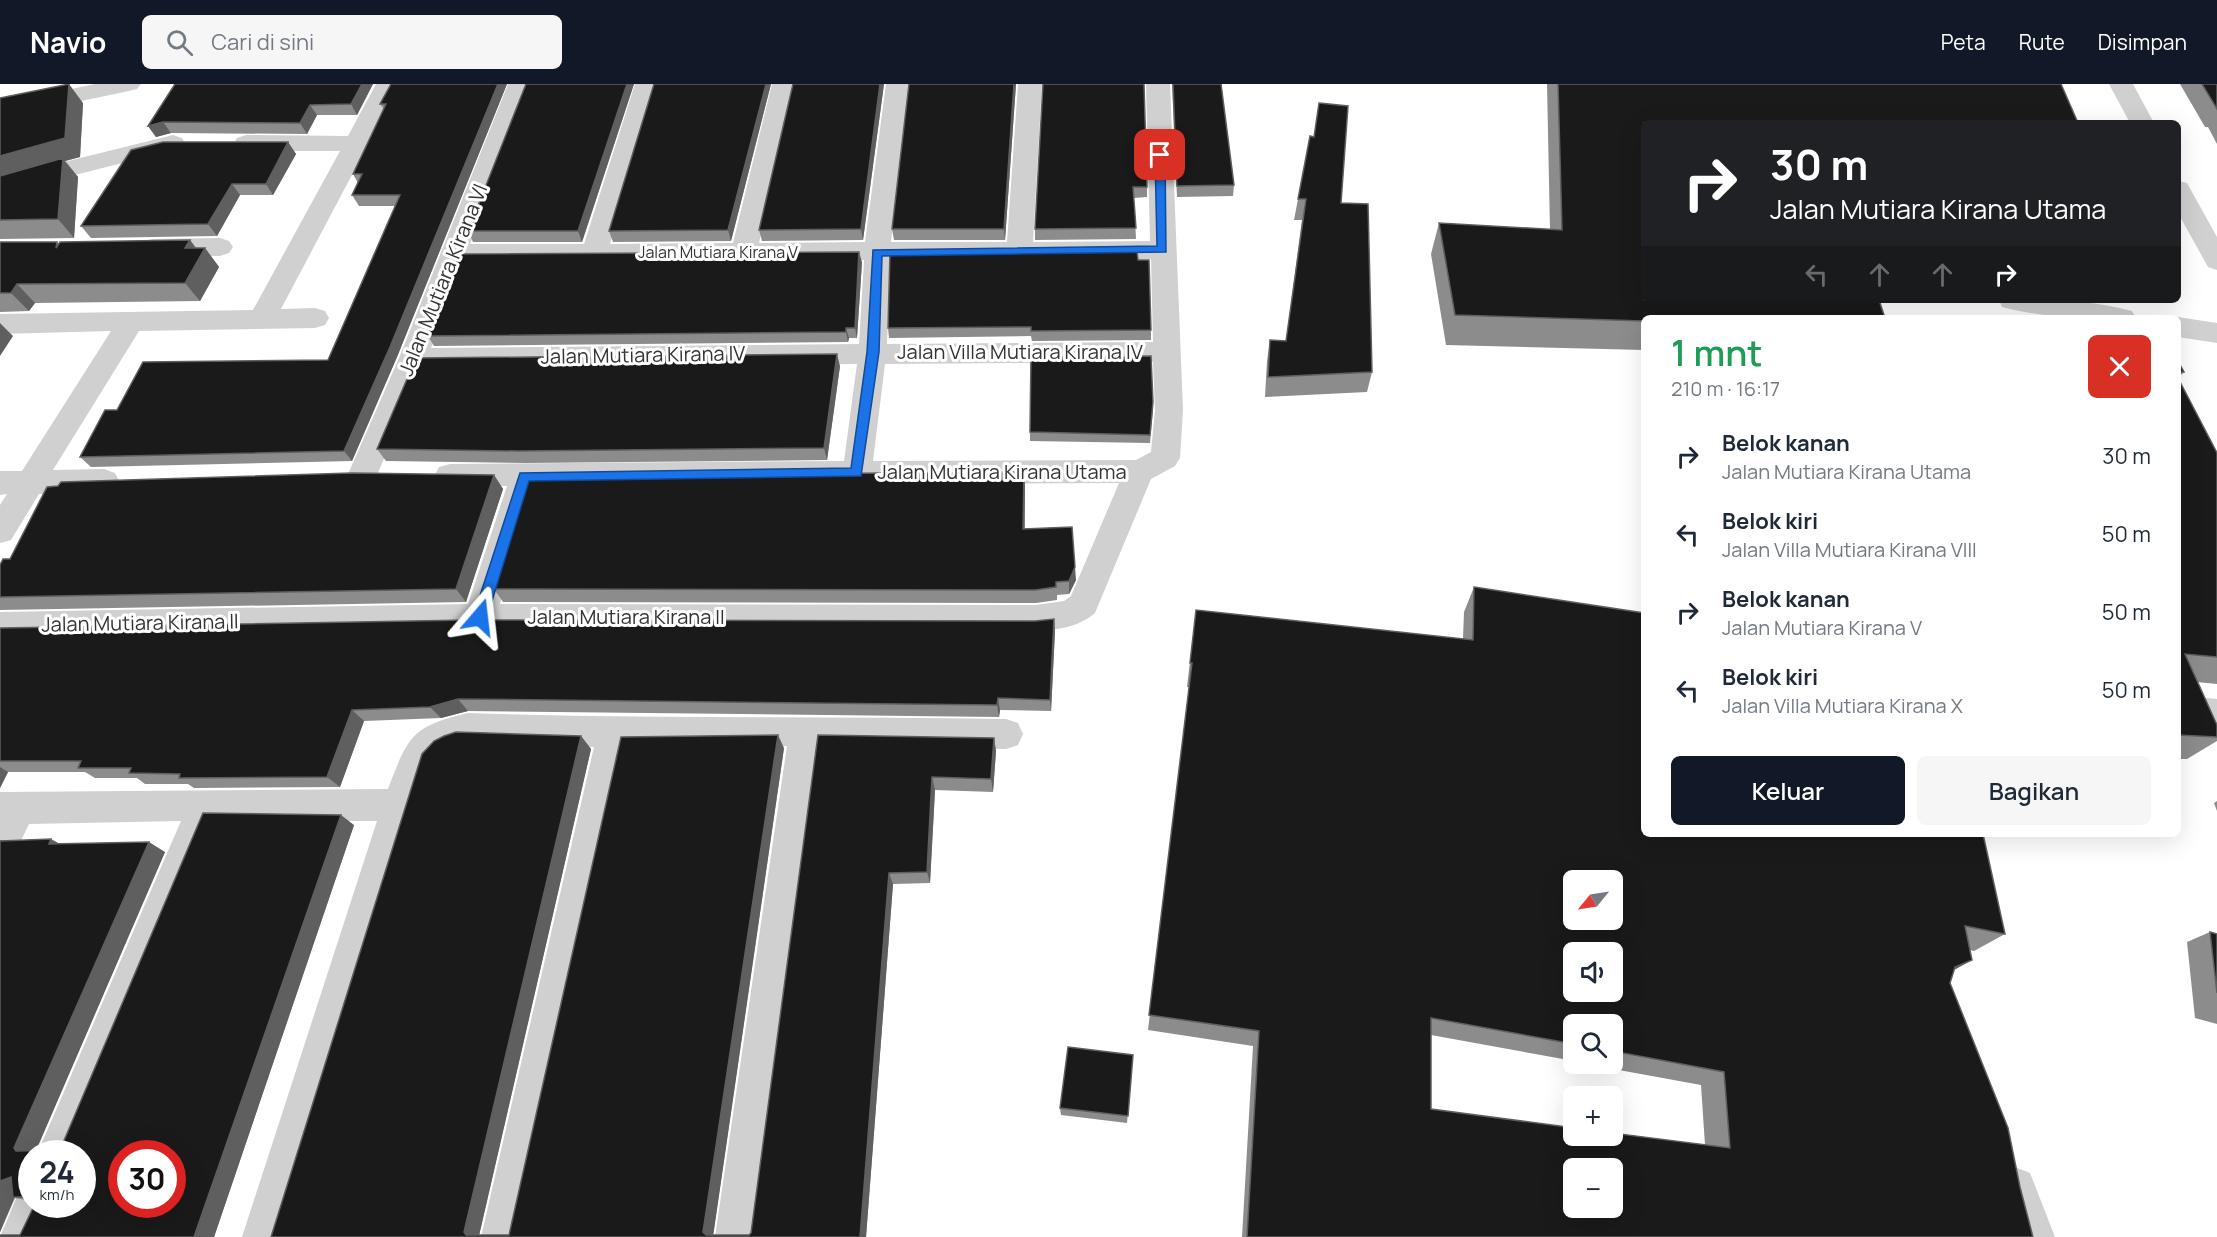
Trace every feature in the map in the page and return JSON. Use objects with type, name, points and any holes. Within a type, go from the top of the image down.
[{"type":"street","points":[[0,111],[129,84]]},
{"type":"street","points":[[262,319],[387,84]]},
{"type":"street","name":"Jalan Mutiara Kirana VI","points":[[351,474],[413,358],[520,84]]},
{"type":"street","points":[[594,253],[647,84]]},
{"type":"street","points":[[744,252],[784,84]]},
{"type":"street","points":[[857,472],[873,352],[877,252],[898,84]]},
{"type":"street","points":[[1019,251],[1030,84]]},
{"type":"street","points":[[1140,471],[1166,458],[1169,410],[1158,84]]},
{"type":"street","points":[[2121,84],[2140,120]]},
{"type":"street","points":[[0,189],[122,154],[171,143],[194,142]]},
{"type":"street","points":[[228,143],[355,144]]},
{"type":"street","points":[[2181,195],[2217,261]]},
{"type":"street","points":[[127,248],[220,247]]},
{"type":"street","name":"Jalan Mutiara Kirana V","points":[[454,253],[1162,250]]},
{"type":"street","points":[[2030,303],[2104,315]]},
{"type":"street","points":[[0,324],[315,318]]},
{"type":"street","points":[[0,531],[130,323]]},
{"type":"street","points":[[2181,327],[2217,333]]},
{"type":"street","name":"Jalan Villa Mutiara Kirana IV","points":[[873,352],[1167,352]]},
{"type":"street","name":"Jalan Mutiara Kirana IV","points":[[413,358],[873,352]]},
{"type":"street","name":"Jalan Mutiara Kirana Utama","points":[[351,474],[525,476],[1140,471]]},
{"type":"street","name":"Jalan Mutiara Kirana II","points":[[0,625],[480,617],[1036,618],[1071,614],[1084,604],[1140,471]]},
{"type":"street","points":[[480,617],[525,476]]},
{"type":"street","points":[[0,483],[137,480]]},
{"type":"street","points":[[2181,710],[2217,714]]},
{"type":"street","points":[[263,1237],[400,805],[417,758],[424,747],[443,734],[468,728],[614,732],[806,731],[1006,734]]},
{"type":"street","points":[[736,1237],[806,731]]},
{"type":"street","points":[[502,1237],[614,732]]},
{"type":"street","points":[[63,1140],[206,805]]},
{"type":"street","points":[[0,845],[10,808],[400,805]]},
{"type":"street","points":[[2000,1150],[2034,1237]]},
{"type":"street","points":[[21,1237],[29,1218]]},
{"type":"building","points":[[69,84],[65,138],[0,156],[0,98]]},
{"type":"building","points":[[175,84],[362,84],[351,104],[310,105],[300,123],[163,122],[148,126]]},
{"type":"building","points":[[391,84],[498,84],[390,347],[344,451],[80,457],[105,410],[117,410],[143,362],[328,360],[400,195],[352,195],[362,174],[353,174],[386,104],[380,104]]},
{"type":"building","points":[[526,84],[627,84],[578,231],[468,231]]},
{"type":"building","points":[[654,84],[766,84],[728,230],[609,231]]},
{"type":"building","points":[[793,84],[880,84],[861,229],[759,230]]},
{"type":"building","points":[[909,84],[1014,84],[1004,229],[892,229]]},
{"type":"building","points":[[1043,84],[1144,84],[1147,187],[1133,187],[1136,228],[1035,229]]},
{"type":"building","points":[[1173,84],[1221,84],[1234,185],[1177,186]]},
{"type":"building","points":[[1558,84],[2061,84],[2077,120],[1641,120],[1641,303],[1880,303],[1884,315],[1641,315],[1641,321],[1455,315],[1439,223],[1562,230]]},
{"type":"building","points":[[2202,84],[2217,84],[2217,109]]},
{"type":"building","points":[[1319,103],[1348,106],[1341,203],[1368,204],[1372,372],[1268,377],[1270,340],[1286,341],[1306,199],[1298,199],[1310,136],[1314,137]]},
{"type":"building","points":[[163,142],[288,142],[266,184],[232,184],[208,224],[81,226],[131,150]]},
{"type":"building","points":[[63,158],[58,219],[0,220],[0,176]]},
{"type":"building","points":[[190,240],[185,248],[205,248],[185,283],[17,284],[11,293],[0,293],[0,242],[57,242],[56,248],[60,242]]},
{"type":"building","points":[[1137,251],[1138,260],[1149,260],[1151,330],[1031,331],[1031,327],[888,328],[890,252]]},
{"type":"building","points":[[859,252],[855,328],[846,328],[846,332],[428,336],[460,254]]},
{"type":"building","points":[[837,354],[824,448],[518,451],[377,449],[416,358]]},
{"type":"building","points":[[1151,356],[1153,402],[1150,435],[1030,432],[1031,357]]},
{"type":"building","points":[[2181,384],[2217,453],[2217,657],[2185,654],[2217,725],[2217,737],[2181,735]]},
{"type":"building","points":[[1024,472],[1023,529],[1072,527],[1075,567],[1069,581],[1056,582],[1056,587],[1035,590],[494,589],[529,476]]},
{"type":"building","points":[[352,473],[494,475],[456,589],[0,597],[0,565],[3,559],[10,559],[47,487],[58,486],[61,482]]},
{"type":"building","points":[[1474,587],[1641,613],[1641,837],[1984,837],[2005,934],[1965,926],[1972,960],[1955,967],[1950,983],[2008,1128],[2033,1237],[1247,1237],[1259,1031],[1149,1015],[1192,663],[1190,663],[1196,610],[1473,640]]},
{"type":"building","points":[[1054,619],[1050,700],[998,698],[997,705],[458,699],[430,707],[352,710],[327,777],[179,778],[180,774],[129,773],[131,768],[78,768],[81,761],[0,761],[0,628],[470,620],[1035,621]]},
{"type":"building","points":[[456,732],[581,736],[464,1232],[466,1235],[509,1235],[621,737],[778,735],[703,1232],[706,1235],[749,1235],[751,1233],[818,735],[994,738],[991,779],[932,777],[927,872],[889,873],[860,1237],[271,1237],[422,754],[434,741]]},
{"type":"building","points":[[203,813],[341,815],[194,1237],[0,1237],[0,1235],[20,1235],[28,1218],[96,1218],[96,1140],[64,1140]]},
{"type":"building","points":[[51,839],[49,844],[149,842],[14,1148],[18,1151],[18,1197],[13,1197],[11,1177],[0,1181],[0,841]]},
{"type":"building","points":[[2210,932],[2217,934],[2217,993]]},
{"type":"building","points":[[1068,1047],[1133,1055],[1128,1116],[1060,1108]]},
{"type":"route","points":[[480,617],[525,476],[857,472],[873,352],[877,252],[1162,250],[1160,155]]}]
